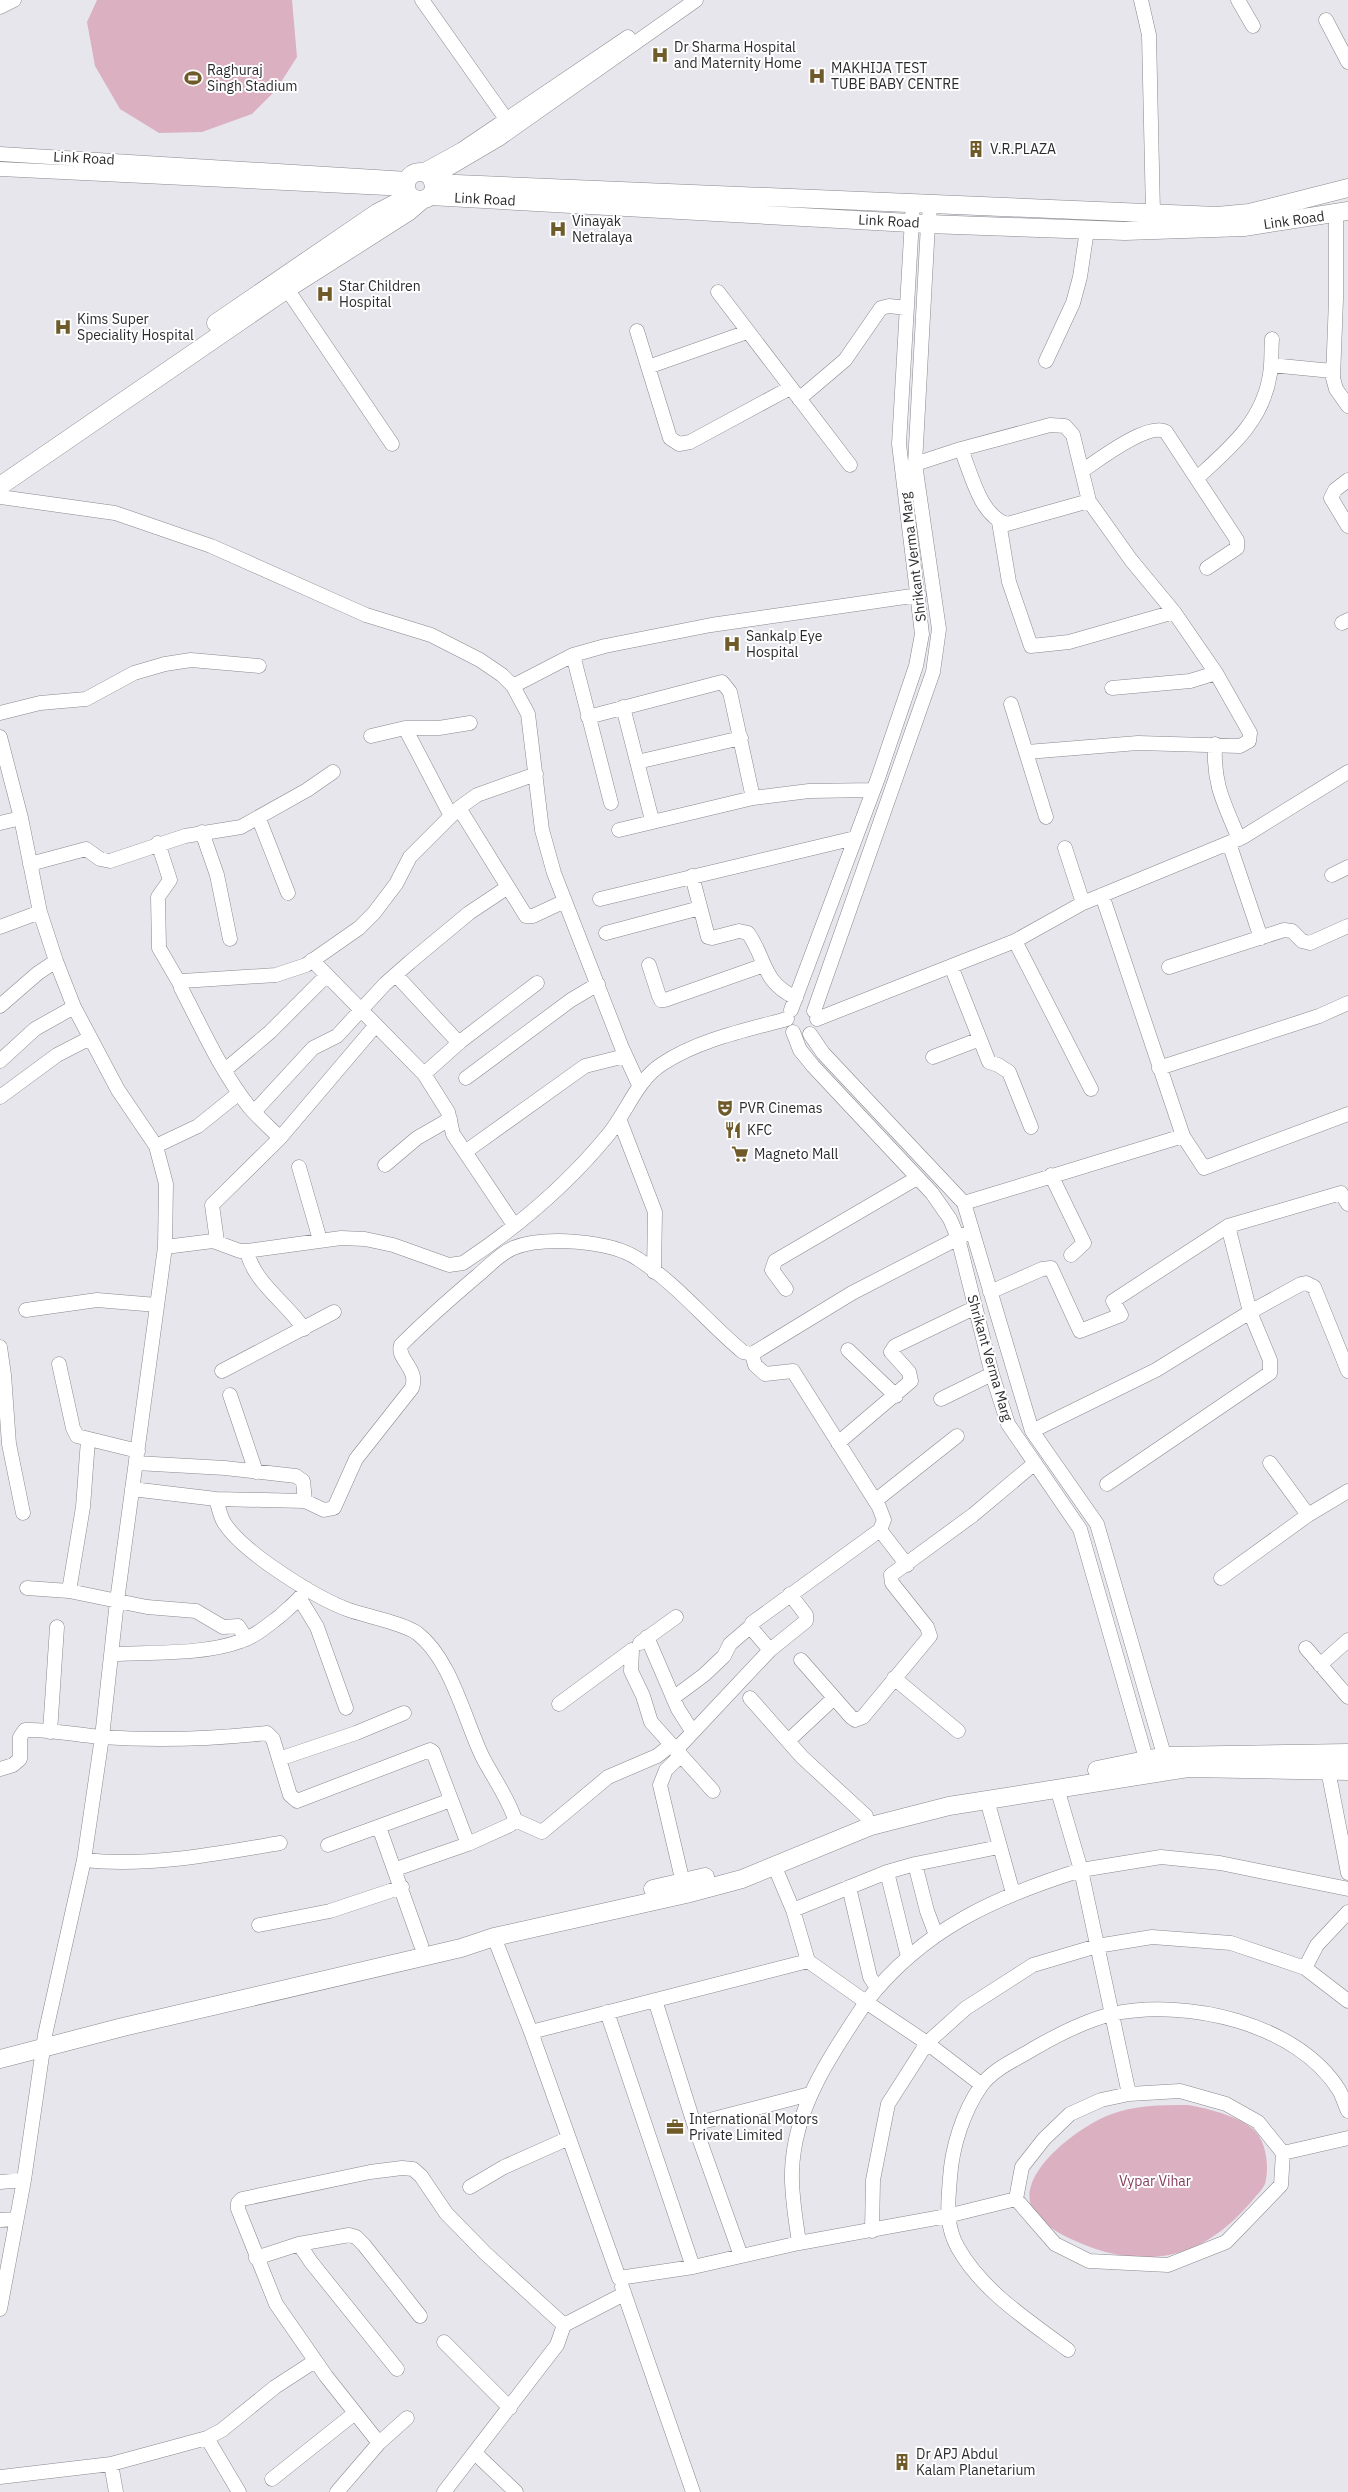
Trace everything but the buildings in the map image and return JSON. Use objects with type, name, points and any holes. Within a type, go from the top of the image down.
[{"type":"main road","name":"Link Road","points":[[420,187],[913,202],[1217,216],[1249,213],[1348,188]]},
{"type":"main road","name":"Link Road","points":[[420,187],[920,223],[1087,230],[1125,231],[1244,227],[1342,212]]},
{"type":"main road","points":[[0,486],[287,289],[408,212],[420,187]]},
{"type":"main road","points":[[0,474],[377,213],[420,187]]},
{"type":"main road","points":[[0,2059],[44,2041],[421,1945],[744,1866],[866,1816],[905,1805],[964,1792],[1166,1763],[1348,1753]]},
{"type":"main road","points":[[1166,1763],[1188,1768],[1348,1770]]},
{"type":"main road","points":[[0,2046],[44,2041],[461,1948],[494,1937],[686,1894],[742,1879],[871,1826],[949,1806],[1057,1788],[1148,1766]]},
{"type":"street","points":[[0,7],[14,0]]},
{"type":"street","points":[[422,0],[506,119]]},
{"type":"street","points":[[420,187],[461,150],[682,0]]},
{"type":"street","points":[[420,187],[499,139],[696,0]]},
{"type":"street","points":[[1142,0],[1149,35],[1153,213]]},
{"type":"street","points":[[1238,0],[1253,26]]},
{"type":"street","points":[[1326,20],[1348,62]]},
{"type":"street","name":"Link Road","points":[[0,154],[420,187]]},
{"type":"street","name":"Link Road","points":[[0,169],[420,187]]},
{"type":"street","name":"Shrikant Verma Marg","points":[[816,1015],[933,672],[939,629],[915,464],[920,223],[913,202]]},
{"type":"street","name":"Shrikant Verma Marg","points":[[791,1009],[873,790],[916,666],[922,634],[919,595],[900,444],[907,308],[920,223],[931,203]]},
{"type":"street","points":[[1342,212],[1342,298],[1332,371],[1336,389],[1348,406]]},
{"type":"street","points":[[1046,361],[1073,303],[1080,277],[1087,230]]},
{"type":"street","points":[[287,289],[392,444]]},
{"type":"street","points":[[718,292],[850,466]]},
{"type":"street","points":[[799,399],[845,360],[881,308],[889,306],[907,308]]},
{"type":"street","points":[[637,331],[670,438],[679,444],[690,442],[790,388]]},
{"type":"street","points":[[648,367],[747,332]]},
{"type":"street","points":[[1197,478],[1238,441],[1255,420],[1262,407],[1271,366],[1272,340]]},
{"type":"street","points":[[1271,366],[1332,371]]},
{"type":"street","points":[[915,464],[961,449],[1059,424],[1065,426],[1073,435],[1089,501],[1131,560],[1174,612],[1216,673],[1250,733],[1249,741],[1240,746],[1138,742],[1028,752]]},
{"type":"street","points":[[1082,471],[1125,442],[1159,430],[1166,432],[1238,544],[1234,552],[1207,568]]},
{"type":"street","points":[[961,449],[988,512],[999,522],[1007,524],[1089,501]]},
{"type":"street","points":[[1348,480],[1335,490],[1331,498],[1348,526]]},
{"type":"street","points":[[0,497],[114,514],[211,546],[366,614],[431,634],[480,660],[513,686],[528,714],[542,830],[565,901],[625,1056],[639,1085]]},
{"type":"street","points":[[999,522],[1008,582],[1031,646],[1069,642],[1174,612]]},
{"type":"street","points":[[513,686],[573,655],[711,625],[919,595]]},
{"type":"street","points":[[573,655],[611,803]]},
{"type":"street","points":[[0,713],[40,702],[86,699],[97,695],[134,672],[165,664],[191,660],[259,666]]},
{"type":"street","points":[[1112,688],[1190,681],[1216,673]]},
{"type":"street","points":[[588,717],[722,682],[730,692],[753,798]]},
{"type":"street","points":[[1010,704],[1028,752],[1046,818]]},
{"type":"street","points":[[623,707],[652,820]]},
{"type":"street","points":[[371,736],[405,728],[424,726],[439,728],[470,723]]},
{"type":"street","points":[[405,728],[432,784],[455,812],[526,916],[530,917],[565,901]]},
{"type":"street","points":[[0,737],[4,762],[21,818],[40,912],[56,961],[74,1007],[118,1090],[156,1146],[166,1184],[165,1247],[117,1601],[102,1737],[84,1860],[44,2041],[24,2180],[4,2263],[0,2309]]},
{"type":"street","points":[[637,762],[741,738]]},
{"type":"street","points":[[1215,744],[1214,770],[1261,938]]},
{"type":"street","points":[[30,864],[86,849],[100,859],[110,861],[158,843],[202,832],[241,827],[259,819],[333,772]]},
{"type":"street","points":[[816,1015],[1015,941],[1083,903],[1234,841],[1348,772]]},
{"type":"street","points":[[180,984],[185,979],[191,978],[276,975],[291,971],[312,960],[359,928],[374,914],[392,890],[410,856],[455,812],[477,795],[536,774]]},
{"type":"street","points":[[619,830],[652,820],[753,798],[808,791],[873,790]]},
{"type":"street","points":[[0,822],[21,818]]},
{"type":"street","points":[[259,819],[288,893]]},
{"type":"street","points":[[202,832],[217,875],[230,939]]},
{"type":"street","points":[[600,899],[855,838]]},
{"type":"street","points":[[158,843],[170,880],[158,897],[159,948],[239,1093],[254,1112],[280,1138]]},
{"type":"street","points":[[1065,848],[1083,903]]},
{"type":"street","points":[[1332,875],[1348,867]]},
{"type":"street","points":[[692,876],[708,937],[712,938],[744,930],[752,938],[764,965],[791,1009],[787,1024],[793,1032],[801,1036],[810,1034],[816,1028],[816,1015]]},
{"type":"street","points":[[254,1112],[313,1048],[337,1036],[396,975],[439,936],[508,887]]},
{"type":"street","points":[[1102,895],[1183,1136],[1204,1168],[1348,1114]]},
{"type":"street","points":[[606,933],[700,908]]},
{"type":"street","points":[[0,927],[40,912]]},
{"type":"street","points":[[1169,967],[1289,930],[1302,941],[1310,943],[1348,926]]},
{"type":"street","points":[[1015,941],[1091,1089]]},
{"type":"street","points":[[312,960],[424,1074],[441,1100],[450,1119],[453,1134],[514,1225]]},
{"type":"street","points":[[0,1006],[38,973],[56,961]]},
{"type":"street","points":[[649,965],[659,996],[661,1000],[665,1000],[764,965]]},
{"type":"street","points":[[951,966],[989,1062],[1009,1072],[1031,1127]]},
{"type":"street","points":[[225,1070],[270,1032],[327,975]]},
{"type":"street","points":[[396,975],[459,1043]]},
{"type":"street","points":[[424,1074],[459,1043],[536,983]]},
{"type":"street","points":[[466,1078],[564,1005],[598,984]]},
{"type":"street","points":[[1159,1068],[1319,1016],[1348,1003]]},
{"type":"street","points":[[165,1247],[217,1242],[240,1251],[247,1251],[320,1240],[365,1239],[393,1245],[441,1263],[456,1265],[479,1252],[541,1204],[571,1175],[620,1121],[639,1085],[662,1064],[682,1052],[791,1009],[805,1006],[816,1015]]},
{"type":"street","points":[[0,1061],[36,1029],[74,1007]]},
{"type":"street","points":[[217,1242],[212,1205],[280,1138],[376,1025]]},
{"type":"street","name":"Shrikant Verma Marg","points":[[793,1032],[800,1050],[812,1066],[942,1206],[958,1238],[974,1308],[1008,1424],[1080,1529],[1148,1766]]},
{"type":"street","name":"Shrikant Verma Marg","points":[[810,1034],[822,1053],[964,1203],[1032,1430],[1097,1524],[1166,1763]]},
{"type":"street","points":[[0,1096],[58,1055],[90,1038]]},
{"type":"street","points":[[933,1057],[980,1039]]},
{"type":"street","points":[[465,1152],[585,1066],[625,1056]]},
{"type":"street","points":[[156,1146],[198,1126],[239,1093]]},
{"type":"street","points":[[385,1165],[417,1138],[450,1119]]},
{"type":"street","points":[[620,1121],[655,1212],[654,1272]]},
{"type":"street","points":[[964,1203],[1183,1136]]},
{"type":"street","points":[[298,1167],[320,1240]]},
{"type":"street","points":[[1051,1175],[1084,1243],[1071,1255]]},
{"type":"street","points":[[786,1288],[772,1270],[775,1261],[917,1178]]},
{"type":"street","points":[[990,1292],[1042,1269],[1051,1268],[1080,1331],[1121,1315],[1113,1301],[1228,1226],[1346,1196]]},
{"type":"street","points":[[1107,1484],[1270,1373],[1270,1360],[1250,1312],[1228,1226]]},
{"type":"street","points":[[752,1354],[852,1294],[972,1231]]},
{"type":"street","points":[[132,1489],[216,1500],[305,1501],[324,1510],[334,1508],[356,1460],[412,1388],[414,1373],[401,1354],[401,1345],[503,1254],[523,1246],[580,1241],[619,1248],[639,1259],[702,1312],[739,1349],[752,1354]]},
{"type":"street","points":[[247,1251],[249,1261],[257,1276],[285,1304],[304,1329]]},
{"type":"street","points":[[1032,1430],[1156,1370],[1250,1312],[1301,1284],[1310,1284],[1316,1293],[1348,1371]]},
{"type":"street","points":[[26,1310],[57,1304],[97,1300],[157,1305]]},
{"type":"street","points":[[838,1443],[909,1384],[911,1377],[893,1357],[892,1349],[974,1308]]},
{"type":"street","points":[[222,1371],[334,1312]]},
{"type":"street","points":[[0,1347],[9,1444],[23,1513]]},
{"type":"street","points":[[848,1350],[896,1396]]},
{"type":"street","points":[[673,1698],[704,1675],[724,1656],[730,1644],[751,1626],[754,1621],[880,1530],[884,1520],[875,1501],[793,1371],[764,1374],[755,1366],[752,1354]]},
{"type":"street","points":[[59,1364],[73,1428],[77,1436],[137,1457],[300,1478],[304,1485],[305,1501]]},
{"type":"street","points":[[941,1399],[992,1374]]},
{"type":"street","points":[[230,1395],[256,1472]]},
{"type":"street","points":[[875,1501],[957,1436]]},
{"type":"street","points":[[68,1591],[83,1507],[88,1440]]},
{"type":"street","points":[[801,1660],[851,1717],[860,1720],[930,1636],[930,1632],[890,1579],[891,1576],[992,1500],[1035,1463]]},
{"type":"street","points":[[1270,1463],[1308,1515]]},
{"type":"street","points":[[1221,1578],[1308,1515],[1348,1491]]},
{"type":"street","points":[[216,1500],[224,1523],[242,1543],[304,1594],[408,1628],[423,1639],[445,1669],[482,1756],[515,1820],[542,1832],[608,1777],[676,1750]]},
{"type":"street","points":[[880,1530],[907,1565]]},
{"type":"street","points":[[27,1588],[68,1591],[147,1607],[196,1611],[223,1627],[238,1626],[246,1638]]},
{"type":"street","points":[[112,1654],[218,1647],[246,1638],[264,1629],[304,1594]]},
{"type":"street","points":[[304,1594],[346,1708]]},
{"type":"street","points":[[683,1882],[660,1785],[676,1750],[692,1731],[770,1650],[806,1621],[806,1615],[790,1594]]},
{"type":"street","points":[[559,1704],[676,1617]]},
{"type":"street","points":[[751,1626],[770,1650]]},
{"type":"street","points":[[50,1732],[57,1627]]},
{"type":"street","points":[[647,1637],[683,1719],[692,1731]]},
{"type":"street","points":[[1320,1665],[1348,1640]]},
{"type":"street","points":[[1306,1648],[1348,1697]]},
{"type":"street","points":[[632,1650],[632,1671],[643,1696],[651,1722],[713,1790]]},
{"type":"street","points":[[894,1678],[958,1731]]},
{"type":"street","points":[[750,1698],[818,1773],[866,1816]]},
{"type":"street","points":[[788,1741],[834,1698]]},
{"type":"street","points":[[279,1759],[348,1736],[404,1713]]},
{"type":"street","points":[[0,1769],[13,1766],[20,1759],[21,1733],[30,1730],[102,1737],[196,1738],[267,1733],[273,1739],[290,1795],[297,1801],[430,1750],[434,1752],[468,1844]]},
{"type":"street","points":[[1328,1770],[1348,1873]]},
{"type":"street","points":[[1057,1788],[1081,1870],[1130,2094]]},
{"type":"street","points":[[328,1845],[451,1800]]},
{"type":"street","points":[[987,1800],[1013,1893]]},
{"type":"street","points":[[396,1870],[468,1844],[510,1825],[515,1820]]},
{"type":"street","points":[[379,1827],[396,1870],[421,1945]]},
{"type":"street","points":[[84,1860],[120,1862],[216,1854],[280,1843]]},
{"type":"street","points":[[792,1910],[887,1872],[915,1864],[999,1847]]},
{"type":"street","points":[[799,2243],[792,2170],[796,2145],[810,2094],[833,2051],[877,1988],[908,1957],[936,1935],[978,1909],[1013,1893],[1081,1870],[1161,1857],[1220,1863],[1348,1889]]},
{"type":"street","points":[[915,1864],[926,1911],[936,1935]]},
{"type":"street","points":[[774,1865],[792,1910],[808,1961],[927,2043],[982,2085]]},
{"type":"street","points":[[887,1872],[908,1957]]},
{"type":"street","points":[[260,1925],[330,1912],[402,1887]]},
{"type":"street","points":[[849,1887],[870,1977],[877,1988]]},
{"type":"street","points":[[1304,1968],[1317,1944],[1348,1912]]},
{"type":"street","points":[[494,1937],[531,2032],[693,2492]]},
{"type":"street","points":[[872,2231],[873,2180],[888,2104],[927,2043],[966,2008],[1033,1965],[1097,1946],[1152,1937],[1231,1943],[1304,1968],[1348,2001]]},
{"type":"street","points":[[531,2032],[808,1961]]},
{"type":"street","points":[[655,2000],[694,2124],[741,2256]]},
{"type":"street","points":[[1068,2350],[1006,2303],[978,2276],[958,2248],[951,2233],[947,2216],[951,2161],[966,2110],[982,2085],[997,2070],[1060,2034],[1112,2014],[1168,2009],[1216,2014],[1260,2027],[1312,2059],[1339,2090],[1348,2111]]},
{"type":"street","points":[[607,2012],[693,2267]]},
{"type":"street","points":[[1180,2091],[1226,2104],[1258,2122],[1283,2153],[1281,2184],[1226,2242],[1168,2265],[1089,2261],[1055,2244],[1016,2199],[1022,2167],[1044,2139],[1070,2114],[1101,2100],[1130,2094],[1180,2091]]},
{"type":"street","points":[[694,2124],[810,2094]]},
{"type":"street","points":[[470,2187],[504,2167],[569,2138]]},
{"type":"street","points":[[1283,2153],[1348,2138]]},
{"type":"street","points":[[380,2443],[315,2361],[276,2304],[238,2209],[238,2203],[242,2199],[370,2172],[402,2168],[413,2169],[421,2176],[446,2213],[485,2253],[564,2325]]},
{"type":"street","points":[[0,2182],[24,2180]]},
{"type":"street","points":[[619,2278],[693,2267],[799,2243],[947,2216],[1016,2199]]},
{"type":"street","points":[[0,2220],[15,2219]]},
{"type":"street","points":[[256,2258],[299,2244],[341,2235],[356,2237],[420,2316]]},
{"type":"street","points":[[299,2244],[311,2262],[397,2369]]},
{"type":"street","points":[[444,2492],[557,2345],[564,2325],[624,2294]]},
{"type":"street","points":[[444,2342],[510,2408]]},
{"type":"street","points":[[0,2477],[111,2464],[207,2438],[222,2430],[275,2387],[315,2361]]},
{"type":"street","points":[[272,2479],[355,2413]]},
{"type":"street","points":[[337,2492],[380,2443],[407,2418]]},
{"type":"street","points":[[207,2438],[238,2492]]},
{"type":"street","points":[[475,2453],[516,2492]]},
{"type":"street","points":[[111,2464],[116,2492]]},
{"type":"green space","name":"Raghuraj Singh Stadium","points":[[97,0],[292,0],[297,57],[276,90],[252,114],[202,132],[159,133],[120,109],[95,66],[87,22]]},
{"type":"green space","name":"Vypar Vihar","points":[[1188,2105],[1216,2111],[1237,2119],[1254,2130],[1262,2141],[1267,2172],[1265,2184],[1240,2214],[1221,2231],[1200,2244],[1177,2253],[1158,2257],[1128,2256],[1118,2255],[1081,2244],[1060,2234],[1035,2214],[1031,2206],[1030,2192],[1034,2178],[1055,2151],[1083,2129],[1109,2115],[1128,2109]]},
{"type":"place","name":"Dr Sharma Hospital and Maternity Home","points":[[660,55]]},
{"type":"place","name":"MAKHIJA TEST TUBE BABY CENTRE","points":[[817,76]]},
{"type":"place","name":"Raghuraj Singh Stadium","points":[[193,78]]},
{"type":"place","name":"V.R.PLAZA","points":[[976,149]]},
{"type":"place","name":"Vinayak Netralaya","points":[[558,229]]},
{"type":"place","name":"Star Children Hospital","points":[[325,294]]},
{"type":"place","name":"Kims Super Speciality Hospital","points":[[63,327]]},
{"type":"place","name":"Sankalp Eye Hospital","points":[[732,644]]},
{"type":"place","name":"PVR Cinemas","points":[[725,1108]]},
{"type":"place","name":"KFC","points":[[733,1130]]},
{"type":"place","name":"Magneto Mall","points":[[740,1154]]},
{"type":"place","name":"International Motors Private Limited","points":[[675,2127]]},
{"type":"place","name":"Dr APJ Abdul Kalam Planetarium","points":[[902,2462]]}]
